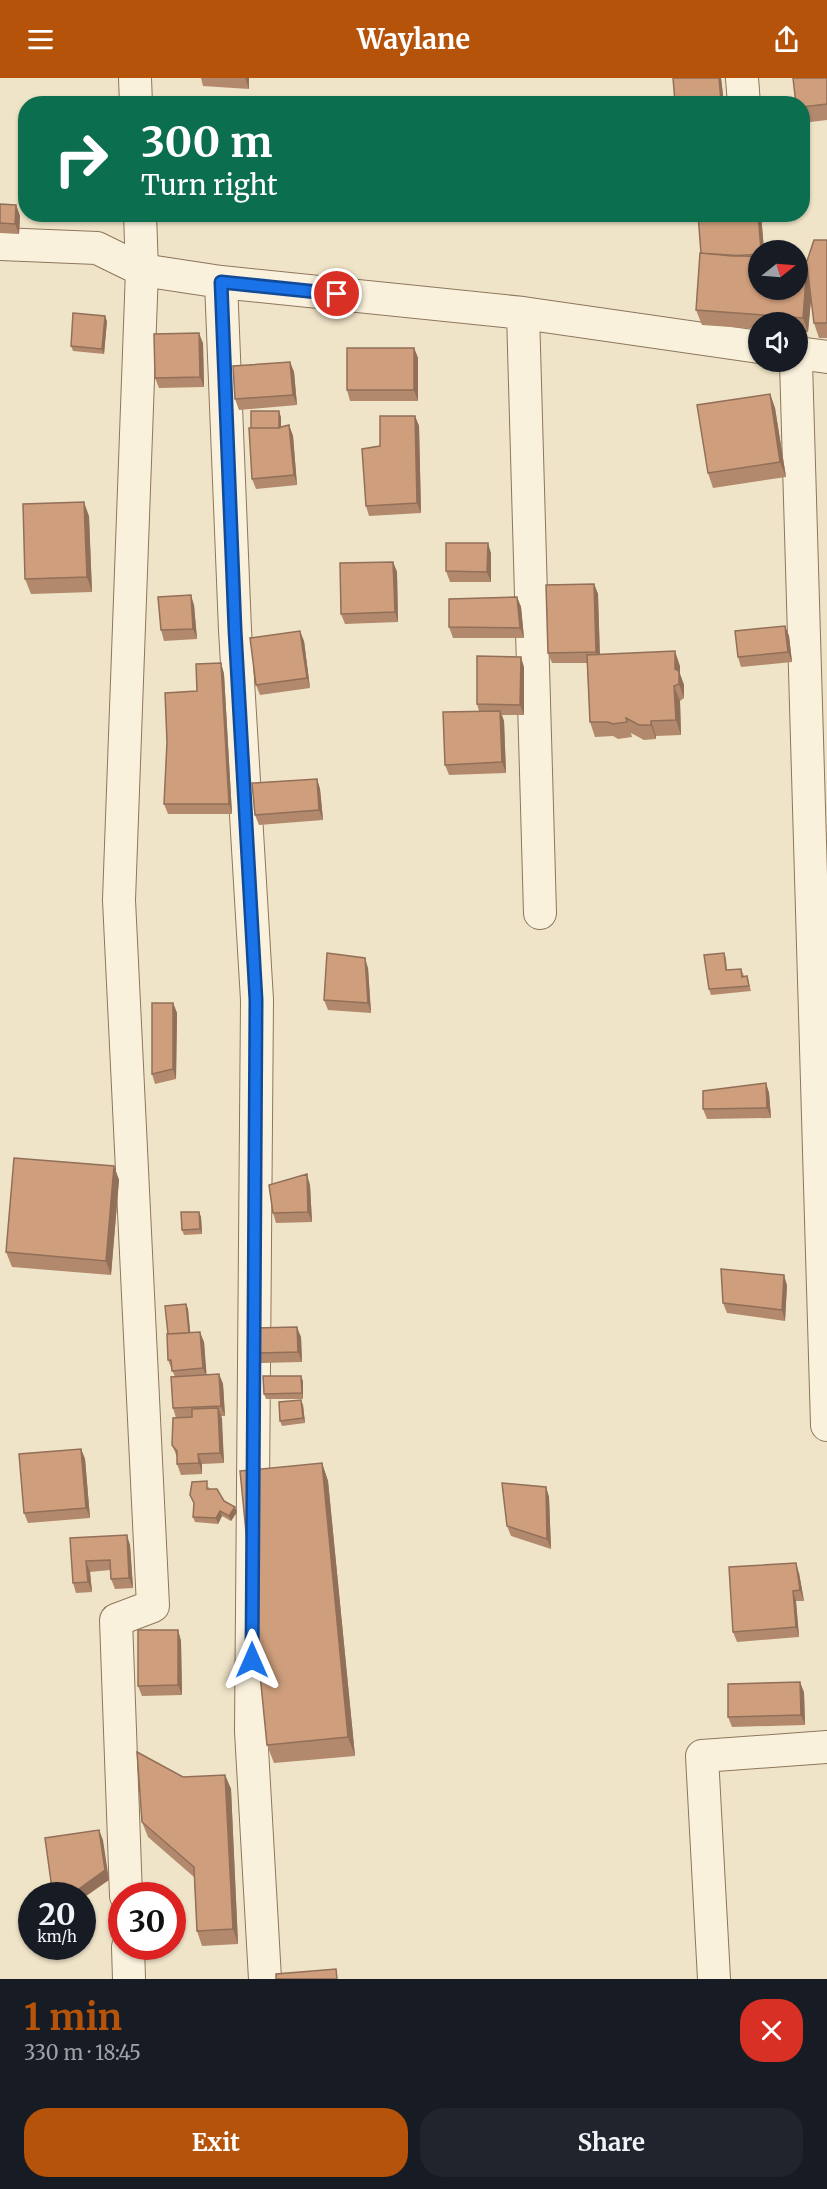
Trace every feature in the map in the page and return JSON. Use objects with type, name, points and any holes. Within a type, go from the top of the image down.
[{"type":"street","points":[[135,78],[136,96]]},
{"type":"street","points":[[742,78],[743,96]]},
{"type":"street","points":[[125,1882],[116,1620],[153,1606],[119,900],[142,270],[140,222]]},
{"type":"street","points":[[0,244],[97,249],[142,270],[221,282],[523,313],[748,345]]},
{"type":"street","points":[[221,282],[235,630],[256,1000],[251,1731],[265,1979]]},
{"type":"street","points":[[523,313],[540,913]]},
{"type":"street","points":[[808,354],[827,357]]},
{"type":"street","points":[[796,372],[827,1425]]},
{"type":"street","points":[[714,1979],[702,1756],[827,1747]]},
{"type":"street","points":[[128,1960],[129,1979]]},
{"type":"building","points":[[673,78],[719,78],[721,96],[674,96]]},
{"type":"building","points":[[793,78],[827,78],[827,104],[810,106],[810,96],[795,96]]},
{"type":"building","points":[[0,204],[16,205],[15,224],[0,223]]},
{"type":"building","points":[[699,222],[759,222],[760,240],[748,240],[748,255],[732,256],[701,253]]},
{"type":"building","points":[[814,240],[827,240],[827,323],[814,323],[808,258]]},
{"type":"building","points":[[700,253],[748,256],[748,300],[804,300],[803,312],[748,312],[748,314],[696,310]]},
{"type":"building","points":[[73,313],[105,316],[102,349],[71,346]]},
{"type":"building","points":[[199,333],[200,377],[155,378],[154,334]]},
{"type":"building","points":[[347,348],[414,348],[414,390],[347,390]]},
{"type":"building","points":[[290,362],[293,395],[235,399],[233,366]]},
{"type":"building","points":[[770,394],[780,462],[708,473],[697,405]]},
{"type":"building","points":[[251,411],[279,411],[279,428],[251,428]]},
{"type":"building","points":[[380,416],[415,416],[417,503],[366,506],[362,449],[380,446]]},
{"type":"building","points":[[289,425],[294,475],[252,479],[249,428],[277,428]]},
{"type":"building","points":[[84,502],[87,577],[25,579],[23,504]]},
{"type":"building","points":[[446,543],[488,543],[487,572],[446,571]]},
{"type":"building","points":[[393,562],[395,612],[341,614],[340,563]]},
{"type":"building","points":[[594,584],[596,652],[548,653],[546,585]]},
{"type":"building","points":[[191,595],[193,629],[161,630],[158,597]]},
{"type":"building","points":[[517,597],[520,628],[449,627],[449,599]]},
{"type":"building","points":[[785,626],[788,652],[738,657],[735,631]]},
{"type":"building","points":[[300,631],[307,678],[256,685],[250,638]]},
{"type":"building","points":[[675,651],[675,669],[679,671],[679,684],[674,686],[676,720],[651,721],[651,725],[639,725],[626,718],[627,722],[613,724],[590,722],[587,655]]},
{"type":"building","points":[[477,656],[521,657],[520,705],[477,704]]},
{"type":"building","points":[[221,663],[229,804],[164,804],[167,742],[165,693],[197,691],[196,664]]},
{"type":"building","points":[[500,711],[502,762],[445,765],[443,712]]},
{"type":"building","points":[[317,779],[319,810],[255,815],[252,783]]},
{"type":"building","points":[[327,953],[365,958],[368,1003],[324,1000]]},
{"type":"building","points":[[724,953],[726,970],[741,969],[742,977],[747,976],[749,986],[709,989],[704,955]]},
{"type":"building","points":[[152,1003],[173,1003],[173,1069],[152,1074]]},
{"type":"building","points":[[766,1083],[767,1108],[703,1109],[703,1091]]},
{"type":"building","points":[[14,1158],[114,1166],[106,1261],[6,1252]]},
{"type":"building","points":[[307,1174],[308,1212],[273,1213],[269,1185]]},
{"type":"building","points":[[181,1212],[199,1212],[200,1229],[182,1230]]},
{"type":"building","points":[[721,1269],[784,1275],[782,1310],[723,1303]]},
{"type":"building","points":[[186,1304],[189,1333],[168,1334],[165,1306]]},
{"type":"building","points":[[297,1327],[298,1352],[257,1353],[257,1336],[249,1336],[249,1328]]},
{"type":"building","points":[[200,1332],[203,1368],[172,1371],[171,1360],[168,1360],[167,1334]]},
{"type":"building","points":[[219,1374],[221,1406],[173,1408],[171,1377]]},
{"type":"building","points":[[263,1376],[301,1376],[302,1393],[264,1394]]},
{"type":"building","points":[[301,1400],[303,1418],[280,1421],[279,1402]]},
{"type":"building","points":[[218,1408],[220,1453],[198,1454],[199,1463],[177,1464],[177,1451],[172,1445],[173,1418],[192,1417],[192,1409]]},
{"type":"building","points":[[81,1449],[86,1508],[24,1513],[19,1454]]},
{"type":"building","points":[[322,1463],[348,1737],[267,1745],[240,1471]]},
{"type":"building","points":[[207,1481],[207,1489],[217,1489],[224,1501],[235,1507],[229,1516],[220,1511],[216,1518],[193,1517],[194,1503],[190,1495],[192,1482]]},
{"type":"building","points":[[502,1483],[546,1487],[547,1539],[507,1526]]},
{"type":"building","points":[[127,1535],[129,1578],[111,1579],[110,1560],[86,1561],[88,1582],[73,1583],[70,1538]]},
{"type":"building","points":[[796,1563],[800,1590],[793,1591],[796,1627],[733,1632],[729,1567]]},
{"type":"building","points":[[138,1630],[178,1630],[178,1685],[138,1686]]},
{"type":"building","points":[[800,1682],[801,1715],[728,1717],[728,1684]]},
{"type":"building","points":[[137,1752],[183,1777],[225,1775],[233,1929],[197,1931],[194,1867],[142,1822]]},
{"type":"building","points":[[99,1830],[105,1870],[88,1882],[51,1882],[45,1838]]},
{"type":"building","points":[[336,1969],[337,1979],[276,1979],[276,1974]]},
{"type":"route","points":[[252,1660],[256,1000],[235,630],[221,282],[337,294]]}]
